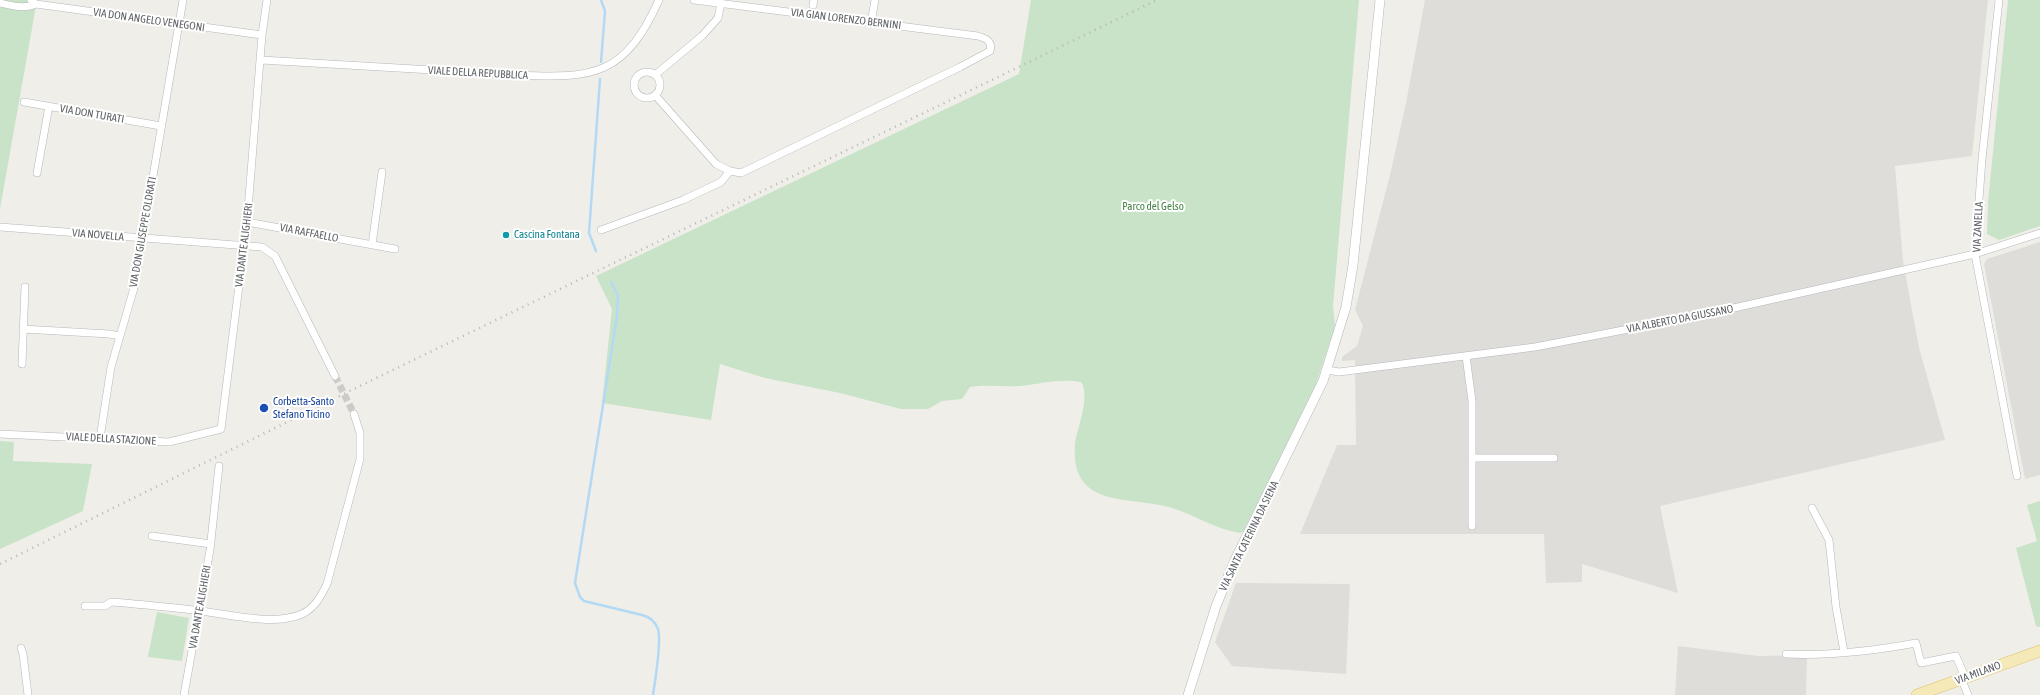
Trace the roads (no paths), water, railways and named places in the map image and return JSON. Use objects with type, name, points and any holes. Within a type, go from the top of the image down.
[{"type":"main road","name":"VIA MILANO","points":[[1917,695],[2040,651]]},
{"type":"street","name":"VIA DON GIUSEPPE OLDRATI","points":[[100,438],[111,367],[134,288],[183,0]]},
{"type":"street","name":"VIA DANTE ALIGHIERI","points":[[221,429],[247,222],[262,35],[267,0]]},
{"type":"street","name":"VIALE DELLA REPUBBLICA","points":[[261,60],[561,78],[576,76],[599,70],[625,54],[643,32],[659,0]]},
{"type":"street","name":"VIA GIAN LORENZO BERNINI","points":[[694,0],[978,36],[986,38],[992,47],[990,51],[960,67],[741,173],[730,171]]},
{"type":"street","points":[[871,23],[874,0]]},
{"type":"street","name":"VIA ZANELLA","points":[[1999,0],[1982,159],[1975,254],[2017,476]]},
{"type":"street","name":"VIA DON ANGELO VENEGONI","points":[[0,3],[22,7],[30,6],[34,2],[262,35]]},
{"type":"street","points":[[655,75],[702,36],[718,18],[720,3]]},
{"type":"street","points":[[1326,370],[1349,294],[1380,3]]},
{"type":"street","points":[[642,72],[651,72],[655,75],[660,85],[655,95],[646,98],[638,95],[634,87],[636,78],[642,72]]},
{"type":"street","points":[[601,230],[683,200],[721,182],[730,171],[716,164],[655,95]]},
{"type":"street","name":"VIA DON TURATI","points":[[24,102],[161,126]]},
{"type":"street","points":[[37,173],[49,106]]},
{"type":"street","points":[[372,245],[382,172]]},
{"type":"street","name":"VIA RAFFAELLO","points":[[247,222],[395,249]]},
{"type":"street","name":"VIA NOVELLA","points":[[0,227],[262,247],[275,256],[335,376]]},
{"type":"street","name":"VIA ALBERTO DA GIUSSANO","points":[[1326,370],[1339,372],[1535,348],[1708,314],[1975,254],[2040,233]]},
{"type":"street","points":[[22,364],[25,287]]},
{"type":"street","points":[[23,329],[109,334],[120,336]]},
{"type":"street","points":[[1466,356],[1472,402],[1472,526]]},
{"type":"street","name":"VIA SANTA CATERINA DA SIENA","points":[[1188,695],[1216,606],[1235,560],[1326,370]]},
{"type":"street","points":[[85,606],[104,606],[111,602],[252,618],[289,618],[302,614],[320,598],[327,584],[360,458],[360,433],[354,414]]},
{"type":"street","name":"VIALE DELLA STAZIONE","points":[[0,434],[168,442],[221,429]]},
{"type":"street","points":[[1472,458],[1554,458]]},
{"type":"street","name":"VIA DANTE ALIGHIERI","points":[[184,695],[211,544],[219,466]]},
{"type":"street","points":[[1812,508],[1829,540],[1836,607],[1844,652]]},
{"type":"street","points":[[152,536],[211,544]]},
{"type":"street","points":[[1786,654],[1807,655],[1873,651],[1916,643],[1921,664],[1956,656],[1968,695]]},
{"type":"street","points":[[21,648],[28,695]]},
{"type":"waterway","points":[[601,0],[605,11],[601,62]]},
{"type":"waterway","points":[[596,251],[589,233],[600,79]]},
{"type":"waterway","points":[[611,282],[618,295],[617,316],[575,583],[580,597],[584,601],[645,616],[650,618],[655,624],[658,629],[659,643],[653,695]]},
{"type":"tunnel","points":[[335,376],[354,414]]},
{"type":"railway","points":[[0,564],[366,383],[1157,0]]},
{"type":"place","name":"Cascina Fontana","points":[[506,235]]},
{"type":"place","name":"Corbetta-Santo Stefano Ticino","points":[[264,408]]},
{"type":"park label","name":"Parco del Gelso","points":[[1153,207]]}]
